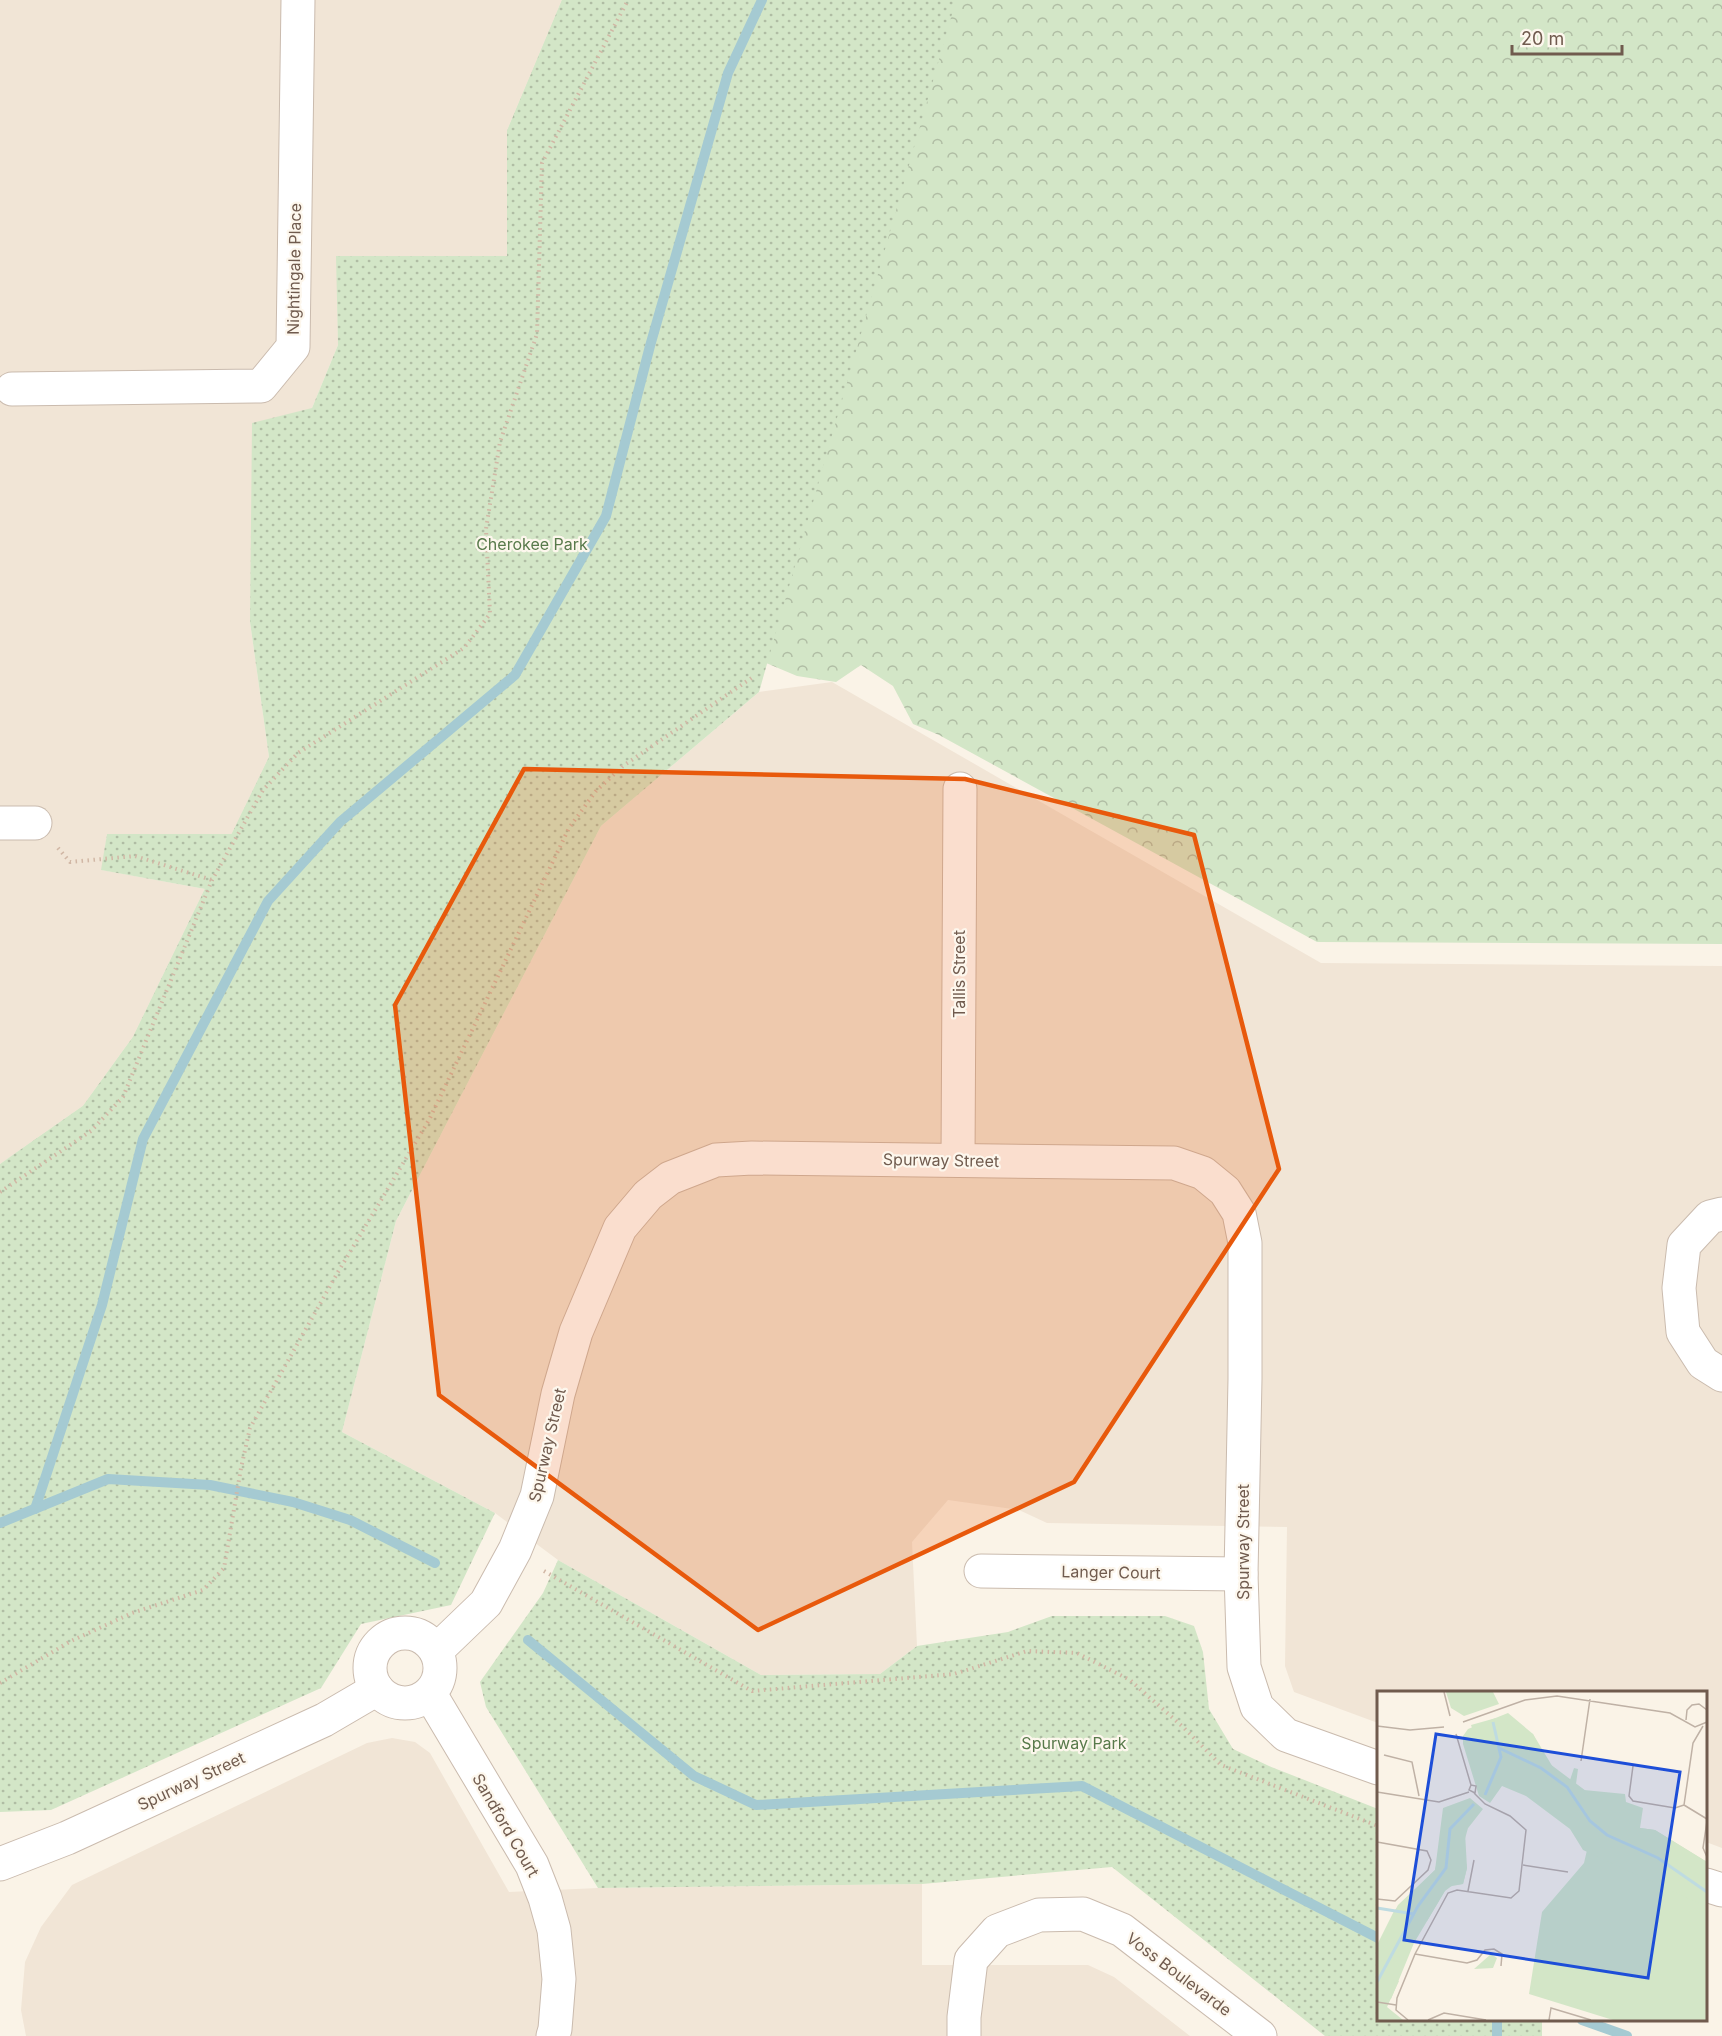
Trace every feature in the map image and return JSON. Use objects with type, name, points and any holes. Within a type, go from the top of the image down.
[{"type":"street","name":"Nightingale Place","points":[[12,389],[261,386],[293,347],[298,0]]},
{"type":"street","name":"Tallis Street","points":[[958,1160],[960,789]]},
{"type":"street","points":[[0,823],[35,823]]},
{"type":"street","name":"Spurway Street","points":[[436,1651],[486,1603],[515,1550],[537,1496],[558,1394],[576,1332],[620,1228],[648,1195],[670,1178],[716,1160],[764,1158],[1174,1163],[1203,1173],[1225,1191],[1239,1213],[1245,1244],[1241,1574],[1244,1667],[1257,1707],[1286,1735],[1377,1768]]},
{"type":"street","points":[[1722,1214],[1710,1217],[1684,1245],[1679,1288],[1683,1332],[1703,1363],[1722,1375]]},
{"type":"street","name":"Langer Court","points":[[981,1571],[1241,1574]]},
{"type":"street","points":[[395,1634],[414,1634],[431,1643],[436,1651],[440,1669],[439,1678],[430,1694],[412,1703],[402,1703],[392,1701],[377,1689],[373,1680],[371,1661],[374,1652],[387,1638],[395,1634]]},
{"type":"street","name":"Spurway Street","points":[[0,1864],[67,1838],[313,1725],[377,1689]]},
{"type":"street","name":"Sandford Court","points":[[430,1694],[532,1865],[545,1898],[554,1930],[559,1979],[555,2029],[552,2036]]},
{"type":"street","points":[[1707,1885],[1722,1890]]},
{"type":"street","name":"Voss Boulevarde","points":[[964,2036],[971,1960],[997,1931],[1039,1915],[1083,1914],[1122,1930],[1260,2036]]},
{"type":"path","points":[[0,1192],[92,1131],[123,1097],[212,880],[263,790],[298,753],[464,648],[490,614],[486,529],[500,442],[537,334],[542,163],[628,0]]},
{"type":"path","points":[[0,1683],[71,1641],[132,1613],[203,1590],[224,1568],[250,1428],[338,1272],[429,1119],[569,828],[596,791],[623,766],[753,677]]},
{"type":"path","points":[[35,823],[70,862],[135,856],[212,880]]},
{"type":"path","points":[[544,1571],[752,1691],[954,1674],[1027,1651],[1077,1653],[1130,1680],[1183,1727],[1221,1765],[1377,1826]]},
{"type":"highlighted area","points":[[524,769],[965,779],[1194,835],[1279,1169],[1074,1482],[758,1630],[439,1395],[395,1005]]},
{"type":"shaded area","points":[[0,0],[562,0],[507,131],[507,256],[337,256],[338,345],[312,408],[250,622],[269,757],[232,834],[107,834],[102,870],[205,889],[133,1037],[83,1106],[0,1164]]},
{"type":"shaded area","points":[[832,682],[1321,963],[1722,966],[1722,1848],[1707,1842],[1707,1691],[1377,1691],[1377,1723],[1294,1692],[1285,1666],[1287,1527],[1047,1523],[1019,1510],[948,1500],[912,1542],[917,1646],[880,1674],[761,1675],[558,1560],[495,1513],[342,1432],[396,1221],[601,826],[759,692]]},
{"type":"shaded area","points":[[392,1738],[415,1742],[430,1753],[509,1892],[598,1888],[922,1884],[922,1965],[1088,1965],[1114,1977],[1190,2036],[26,2036],[21,2010],[25,1962],[41,1927],[72,1885],[367,1743]]},
{"type":"green space","points":[[562,0],[1722,0],[1722,944],[1317,942],[939,735],[913,724],[893,686],[861,665],[836,682],[797,676],[757,659],[0,1164],[83,1106],[133,1037],[269,757],[507,257],[507,131]]},
{"type":"green space","name":"Cherokee Park","points":[[562,0],[956,0],[759,692],[601,826],[396,1221],[342,1432],[495,1513],[451,1605],[361,1624],[321,1688],[51,1810],[0,1812],[0,1164],[83,1106],[133,1037],[205,889],[101,870],[107,834],[232,834],[269,757],[250,622],[252,423],[312,408],[338,345],[336,256],[507,256],[507,131]]},
{"type":"green space","name":"Spurway Park","points":[[558,1560],[761,1675],[880,1674],[917,1646],[1008,1632],[1052,1616],[1165,1616],[1194,1626],[1203,1652],[1209,1709],[1233,1749],[1269,1766],[1377,1809],[1377,2021],[1542,2021],[1542,2036],[1325,2036],[1112,1867],[922,1884],[598,1888],[486,1707],[480,1682],[543,1593]]},
{"type":"waterway","points":[[35,1509],[102,1305],[143,1139],[268,901],[340,822],[515,675],[606,516],[650,346],[728,73],[762,0]]},
{"type":"waterway","points":[[0,1523],[108,1479],[210,1485],[293,1502],[350,1520],[435,1563]]},
{"type":"waterway","points":[[528,1640],[694,1776],[756,1805],[1082,1786],[1377,1937]]},
{"type":"waterway","points":[[1497,2021],[1497,2036]]},
{"type":"waterway","points":[[1585,2021],[1627,2036]]}]
